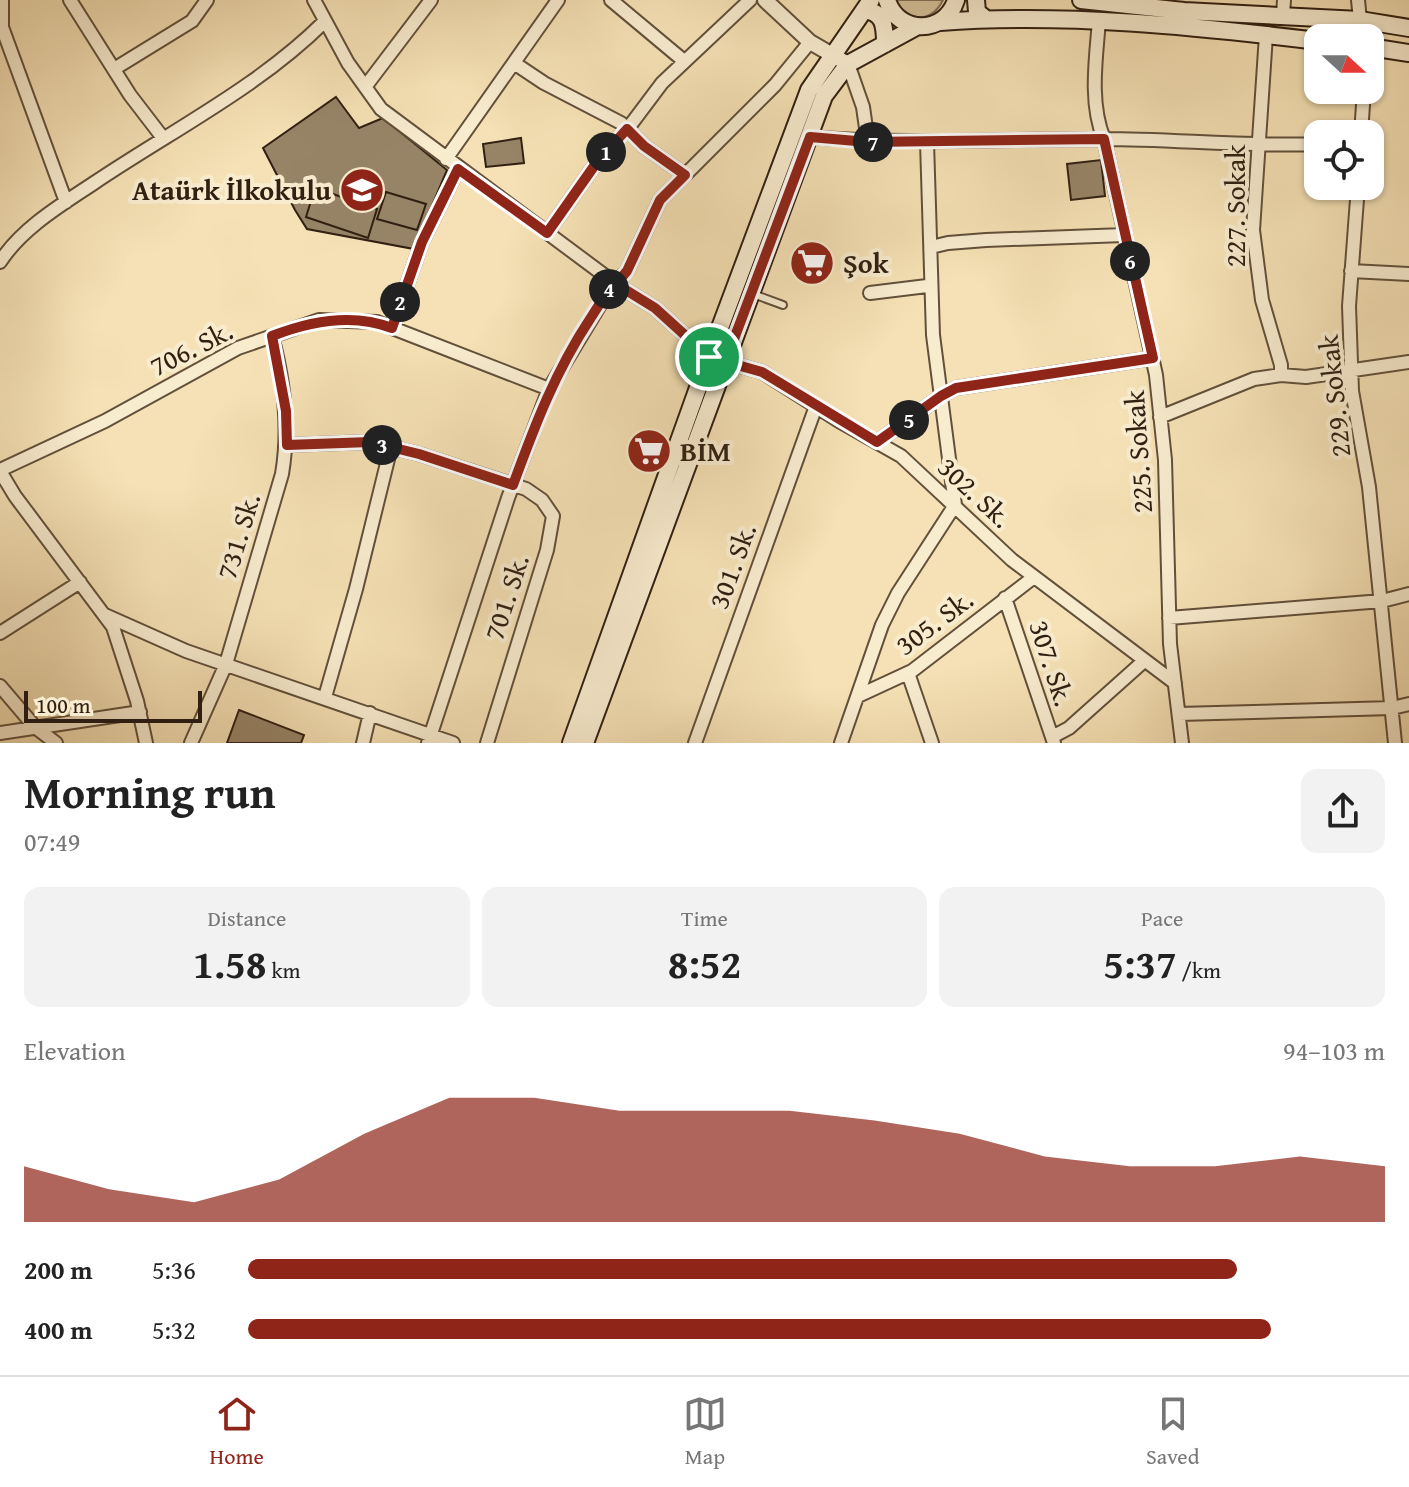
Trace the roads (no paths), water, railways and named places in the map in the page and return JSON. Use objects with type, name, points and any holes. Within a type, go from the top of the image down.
[{"type":"main road","points":[[887,0],[896,17],[916,27],[929,27],[940,22],[949,15],[956,0]]},
{"type":"main road","points":[[976,0],[977,12],[986,19]]},
{"type":"main road","points":[[1081,0],[1284,7],[1409,28]]},
{"type":"main road","points":[[585,743],[809,90],[867,5],[880,15],[885,44]]},
{"type":"main road","points":[[940,22],[986,19],[1099,21],[1304,39]]},
{"type":"main road","points":[[571,743],[717,360],[752,293],[824,96],[848,64],[916,27]]},
{"type":"main road","points":[[1384,49],[1409,53]]},
{"type":"street","points":[[2,0],[2,27],[66,202]]},
{"type":"street","points":[[70,0],[163,138]]},
{"type":"street","points":[[114,69],[192,21],[207,0]]},
{"type":"street","points":[[314,0],[348,63],[381,109],[616,284],[655,308],[717,360]]},
{"type":"street","points":[[365,87],[431,0]]},
{"type":"street","points":[[446,159],[558,0]]},
{"type":"street","points":[[611,0],[684,61]]},
{"type":"street","points":[[547,233],[597,162],[662,83],[750,0]]},
{"type":"street","points":[[765,0],[810,42],[848,64],[863,107],[868,142]]},
{"type":"street","points":[[1358,0],[1360,20]]},
{"type":"street","points":[[0,262],[8,249],[66,202],[301,44],[325,21]]},
{"type":"street","name":"225. Sokak","points":[[1099,21],[1095,69],[1098,125],[1104,139],[1153,358],[1165,460],[1169,618],[1182,743]]},
{"type":"street","name":"227. Sokak","points":[[1266,35],[1253,230],[1262,300],[1281,365],[1281,375]]},
{"type":"street","points":[[429,739],[513,485],[549,389],[583,329],[609,290],[627,271],[660,200],[775,85],[810,42]]},
{"type":"street","points":[[514,63],[544,83],[607,114],[644,146],[685,175]]},
{"type":"street","points":[[810,137],[868,142],[1104,139],[1257,146],[1304,144]]},
{"type":"street","points":[[841,743],[882,625],[898,593],[955,505],[933,335],[925,142]]},
{"type":"street","points":[[925,142],[931,365],[935,386],[941,396]]},
{"type":"street","points":[[392,328],[422,242],[458,169]]},
{"type":"street","name":"229. Sokak","points":[[1357,200],[1349,306],[1352,391],[1369,487],[1395,743]]},
{"type":"street","points":[[931,247],[986,240],[1124,235]]},
{"type":"street","points":[[1351,271],[1409,274]]},
{"type":"street","points":[[870,293],[927,286]]},
{"type":"street","name":"706. Sk.","points":[[0,470],[105,421],[238,348],[319,320],[377,322],[549,389]]},
{"type":"street","name":"731. Sk.","points":[[191,743],[226,664],[282,474],[287,445],[286,411],[272,336]]},
{"type":"street","points":[[877,442],[956,388],[1153,358]]},
{"type":"street","name":"302. Sk.","points":[[717,360],[762,372],[901,456],[1034,577],[1175,683]]},
{"type":"street","points":[[1160,417],[1254,379],[1281,375],[1306,377],[1409,362]]},
{"type":"street","name":"301. Sk.","points":[[695,743],[816,406]]},
{"type":"street","points":[[287,445],[370,442],[513,485]]},
{"type":"street","points":[[325,697],[356,589],[391,447]]},
{"type":"street","points":[[0,470],[15,496],[113,627],[140,712],[146,743]]},
{"type":"street","name":"701. Sk.","points":[[487,743],[547,550],[553,516],[542,500],[526,489],[513,485]]},
{"type":"street","name":"305. Sk.","points":[[858,696],[908,673],[1034,577]]},
{"type":"street","points":[[0,633],[80,582]]},
{"type":"street","points":[[1169,618],[1382,601],[1409,594]]},
{"type":"street","name":"307. Sk.","points":[[1005,598],[1053,740]]},
{"type":"street","points":[[105,615],[186,651],[370,713],[429,739],[453,743]]},
{"type":"street","points":[[1053,740],[1144,661]]},
{"type":"street","points":[[908,673],[932,743]]},
{"type":"street","points":[[0,686],[35,727],[56,743]]},
{"type":"street","points":[[1179,714],[1392,708],[1409,704]]},
{"type":"street","points":[[0,733],[140,712]]},
{"type":"street","points":[[363,743],[370,713]]},
{"type":"lane","points":[[752,293],[783,305]]},
{"type":"place","name":"Ataürk İlkokulu","points":[[362,190]]},
{"type":"place","name":"Şok","points":[[812,263]]},
{"type":"place","name":"BİM","points":[[649,451]]}]
